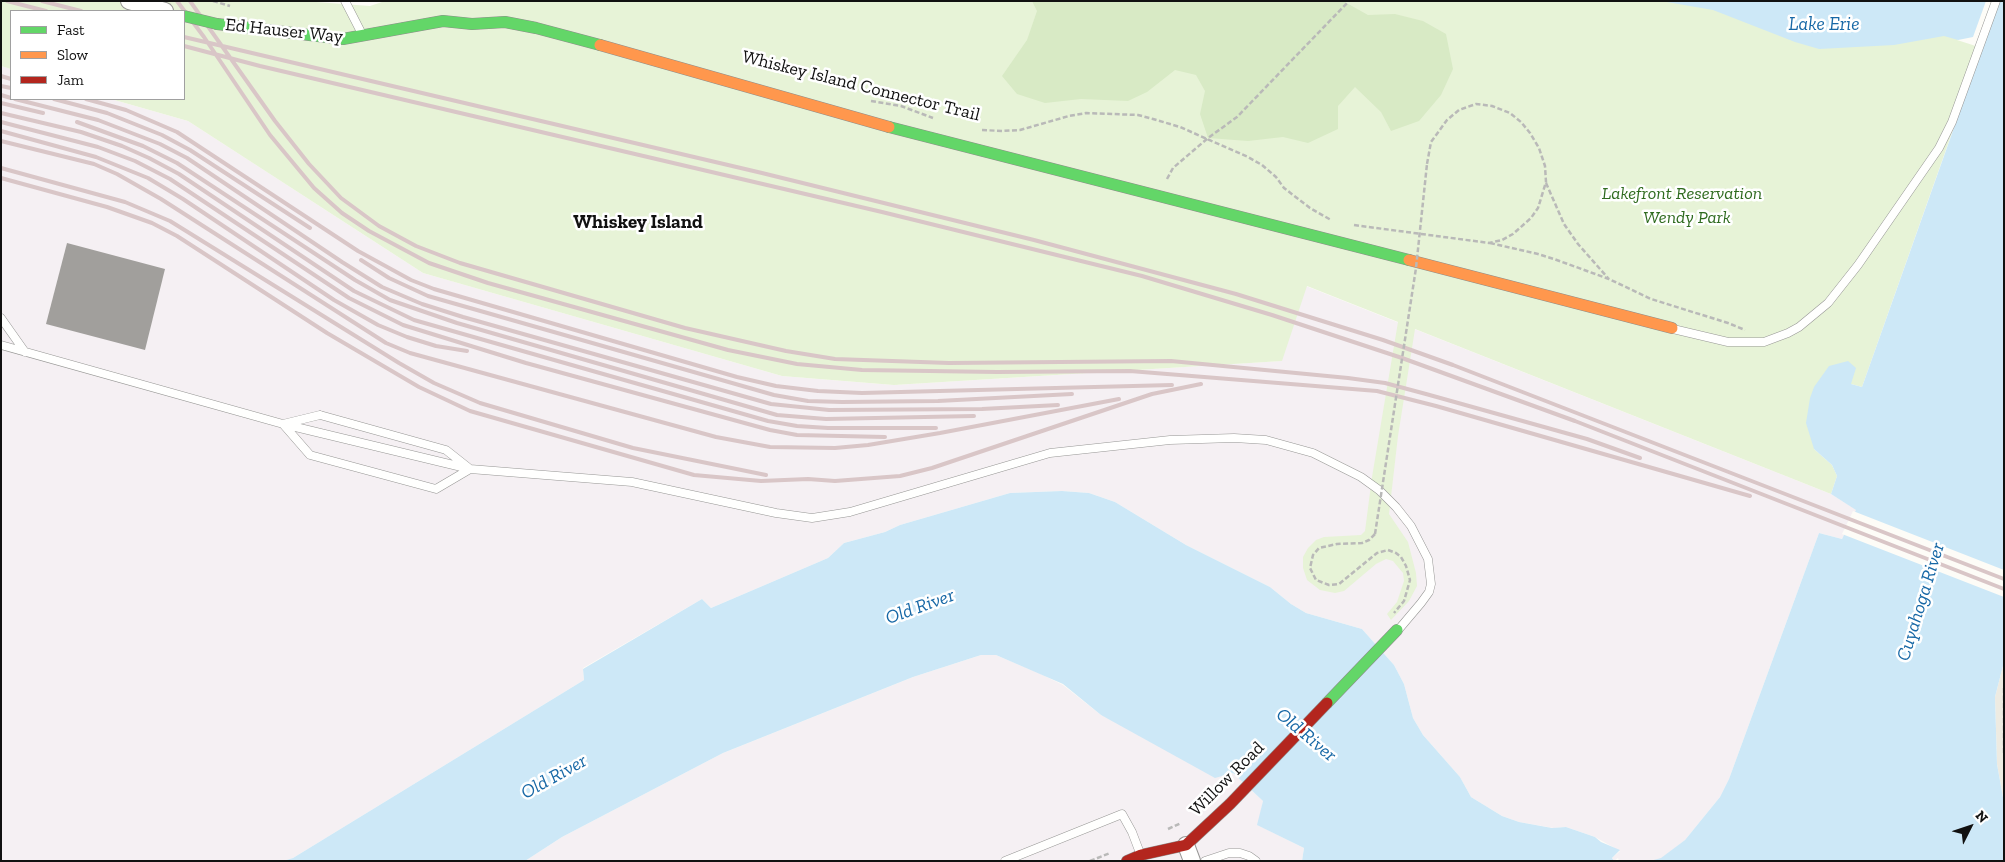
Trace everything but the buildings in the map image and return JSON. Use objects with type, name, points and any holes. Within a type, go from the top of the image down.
[{"type":"street","points":[[129,1],[160,10]]},
{"type":"street","name":"Ed Hauser Way","points":[[185,16],[217,24],[343,40],[443,21],[464,24],[505,22],[536,28],[752,87],[885,126],[1672,328]]},
{"type":"street","name":"Willow Road","points":[[1186,845],[1230,804],[1397,630]]},
{"type":"street","points":[[1127,861],[1141,855],[1186,845],[1192,861]]},
{"type":"lane","points":[[345,1],[363,36]]},
{"type":"lane","points":[[1672,328],[1728,342],[1764,342],[1793,330],[1828,303],[1848,278],[1939,148],[1952,122],[1996,1]]},
{"type":"lane","points":[[1,318],[25,352]]},
{"type":"lane","points":[[1,345],[283,424],[470,469],[632,482],[776,513],[812,518],[850,512],[1050,453],[1170,440],[1234,438],[1266,440],[1313,453],[1361,477],[1379,490],[1411,526],[1428,560],[1429,592],[1397,630]]},
{"type":"lane","points":[[283,424],[320,415],[446,450],[470,469]]},
{"type":"lane","points":[[283,424],[310,455],[436,488],[470,469]]},
{"type":"lane","points":[[1004,861],[1122,814],[1132,832],[1141,855]]},
{"type":"lane","points":[[1205,861],[1229,853],[1240,853],[1256,861]]},
{"type":"path","points":[[213,1],[238,8]]},
{"type":"path","points":[[1158,196],[1173,168],[1208,138],[1237,117],[1349,1]]},
{"type":"path","name":"Whiskey Island Connector Trail","points":[[868,101],[901,106],[940,121]]},
{"type":"path","points":[[1389,618],[1404,601],[1410,580],[1406,566],[1401,557],[1396,553],[1388,550],[1376,553],[1339,584],[1329,585],[1316,580],[1310,568],[1313,555],[1319,548],[1337,544],[1362,543],[1369,540],[1375,534],[1416,268],[1431,142],[1447,120],[1459,110],[1476,104],[1492,106],[1510,113],[1521,122],[1539,148],[1545,166],[1546,182],[1542,197],[1531,218],[1513,234],[1502,240],[1489,243]]},
{"type":"path","name":"Whiskey Island Connector Trail","points":[[974,129],[1020,130],[1069,116],[1103,113],[1138,115],[1180,127],[1208,138],[1262,165],[1294,197],[1334,221]]},
{"type":"path","points":[[1546,182],[1564,224],[1578,244],[1609,279]]},
{"type":"path","points":[[1348,225],[1489,243],[1538,254],[1609,279],[1651,299],[1728,323],[1764,342]]},
{"type":"path","points":[[2004,688],[2004,755]]},
{"type":"path","points":[[1161,832],[1186,820]]},
{"type":"shaded area","points":[[1,66],[10,69],[10,100],[114,100],[188,121],[423,273],[782,376],[894,385],[1281,361],[1306,286],[1831,494],[1857,510],[1842,539],[1819,533],[1729,779],[1720,797],[1685,840],[1661,859],[1619,861],[1618,858],[1614,861],[1612,858],[1620,851],[1595,837],[1566,827],[1553,828],[1519,822],[1502,816],[1471,797],[1460,777],[1423,735],[1413,718],[1404,684],[1394,665],[1362,629],[1306,613],[1270,587],[1186,545],[1115,502],[1089,493],[1062,491],[1010,493],[900,525],[885,532],[844,543],[828,558],[711,608],[702,599],[583,668],[584,680],[293,858],[283,861],[1,861]]},
{"type":"shaded area","points":[[981,655],[996,655],[1041,674],[1063,685],[1101,715],[1233,773],[1263,801],[1258,825],[1304,848],[1302,861],[525,861],[562,837],[723,753],[913,677]]},
{"type":"shaded area","points":[[2004,662],[2004,803],[1997,764],[1995,697]]},
{"type":"green space","points":[[1,1],[303,1],[370,6],[385,1],[1973,1],[1957,40],[1982,48],[1862,387],[1851,384],[1814,449],[1832,465],[1837,476],[1831,494],[1415,329],[1398,436],[1389,514],[1408,542],[1416,573],[1417,586],[1409,601],[1391,620],[1387,614],[1397,602],[1404,581],[1403,573],[1393,561],[1386,559],[1376,564],[1344,591],[1335,593],[1320,590],[1307,580],[1303,568],[1303,557],[1316,540],[1324,537],[1361,535],[1365,531],[1372,477],[1398,322],[1307,286],[1282,361],[894,385],[782,376],[423,273],[188,121],[114,100],[185,100],[185,10],[10,10],[10,69],[1,66]]},
{"type":"green space","points":[[1032,1],[1343,1],[1368,15],[1395,14],[1423,21],[1446,34],[1453,69],[1441,95],[1419,121],[1391,131],[1381,112],[1355,87],[1338,106],[1338,129],[1308,143],[1283,137],[1248,141],[1208,138],[1200,114],[1205,91],[1196,75],[1175,70],[1147,92],[1128,101],[1081,99],[1045,103],[1017,94],[1002,76],[1027,40],[1037,11]]},
{"type":"water","name":"Lake Erie","points":[[1661,1],[1986,1],[1973,37],[1958,40],[1944,36],[1894,45],[1819,49],[1795,42],[1713,10]]},
{"type":"water","name":"Cuyahoga River","points":[[1999,1],[2004,1],[2004,662],[1995,697],[1997,764],[2004,803],[2004,861],[1650,861],[1661,858],[1685,840],[1720,797],[1729,779],[1819,533],[1842,539],[1856,510],[1831,494],[1837,476],[1832,465],[1814,449],[1806,423],[1810,398],[1814,387],[1829,366],[1848,361],[1856,368],[1851,384],[1862,387]]},
{"type":"water","name":"Old River","points":[[1062,491],[1089,493],[1115,502],[1186,545],[1270,587],[1306,613],[1362,629],[1394,665],[1404,684],[1413,718],[1423,735],[1460,777],[1471,797],[1502,816],[1519,822],[1552,828],[1566,827],[1595,837],[1601,842],[1620,850],[1612,858],[1614,861],[1302,861],[1304,848],[1257,825],[1263,801],[1233,773],[1215,778],[1101,715],[1063,684],[996,655],[981,655],[913,677],[723,753],[562,837],[525,861],[283,861],[293,858],[584,680],[583,669],[702,599],[711,608],[828,558],[844,543],[885,532],[900,525],[1010,493]]},
{"type":"pier","points":[[1853,511],[2004,570],[2004,597],[1842,534]]},
{"type":"railway","points":[[7,1],[42,10]]},
{"type":"railway","points":[[42,1],[77,10]]},
{"type":"railway","points":[[177,1],[184,10]]},
{"type":"railway","points":[[190,1],[275,121],[309,164],[341,198],[379,226],[416,246],[460,263],[685,328],[786,351],[835,359],[949,363],[1171,361],[1348,378],[1385,383],[1426,394],[1587,439],[1640,458]]},
{"type":"railway","points":[[185,12],[270,135],[314,188],[342,213],[369,231],[429,263],[488,283],[728,350],[797,364],[862,370],[1130,371],[1377,391],[1436,406],[1750,496]]},
{"type":"railway","points":[[185,37],[762,173],[1034,240],[1236,294],[1383,340],[1453,365],[2004,579]]},
{"type":"railway","points":[[185,46],[260,66],[882,212],[1142,276],[1272,315],[1402,358],[1575,421],[2004,589]]},
{"type":"railway","points":[[1,76],[10,79]]},
{"type":"railway","points":[[1,86],[10,88]]},
{"type":"railway","points":[[1,95],[10,98]]},
{"type":"railway","points":[[19,100],[98,120],[160,144],[187,158],[382,287],[422,304],[463,317],[771,404],[829,410],[982,409],[1058,405]]},
{"type":"railway","points":[[58,100],[107,113],[162,135],[190,150],[310,228]]},
{"type":"railway","points":[[90,100],[126,110],[177,132],[358,251],[411,280],[434,289],[737,377],[776,386],[818,391],[862,393],[1172,385]]},
{"type":"railway","points":[[1,103],[43,113]]},
{"type":"railway","points":[[1,113],[81,132],[122,146],[149,158],[179,174],[354,291],[414,320],[768,421],[797,426],[828,428],[936,428]]},
{"type":"railway","points":[[1,122],[98,147],[135,161],[170,179],[349,298],[403,325],[526,363],[770,430],[797,435],[885,437]]},
{"type":"railway","points":[[77,122],[143,146],[177,163],[355,280],[390,300],[457,323],[777,415],[826,419],[974,416]]},
{"type":"railway","points":[[1,131],[96,157],[148,178],[183,199],[334,300],[378,325],[436,346],[467,351]]},
{"type":"railway","points":[[1,141],[94,164],[117,174],[161,199],[386,343],[410,353],[716,437],[770,447],[835,448],[868,445],[1119,399]]},
{"type":"railway","points":[[1,168],[125,202],[170,221],[399,363],[434,383],[480,403],[633,448],[766,475]]},
{"type":"railway","points":[[1,178],[107,207],[152,223],[177,236],[327,333],[419,387],[470,411],[694,475],[761,481],[808,479],[835,481],[900,476],[932,468],[1152,394],[1201,384]]},
{"type":"railway","points":[[361,260],[389,278],[428,296],[774,395],[808,401],[842,402],[938,401],[1072,394]]},
{"type":"traffic: fast","points":[[185,16],[217,24]]},
{"type":"traffic: fast","points":[[217,24],[343,39],[443,21],[472,24],[505,22],[600,45]]},
{"type":"traffic: fast","points":[[889,127],[1409,260]]},
{"type":"traffic: fast","points":[[1327,703],[1397,630]]},
{"type":"traffic: slow","points":[[600,45],[889,127]]},
{"type":"traffic: slow","points":[[1409,260],[1672,328]]},
{"type":"traffic: jam","points":[[1127,861],[1141,855],[1186,845],[1230,804],[1327,703]]},
{"type":"district","name":"Whiskey Island","points":[[638,223]]},
{"type":"park label","name":"Lakefront Reservation","points":[[1682,194]]},
{"type":"park label","name":"Wendy Park","points":[[1687,218]]}]
